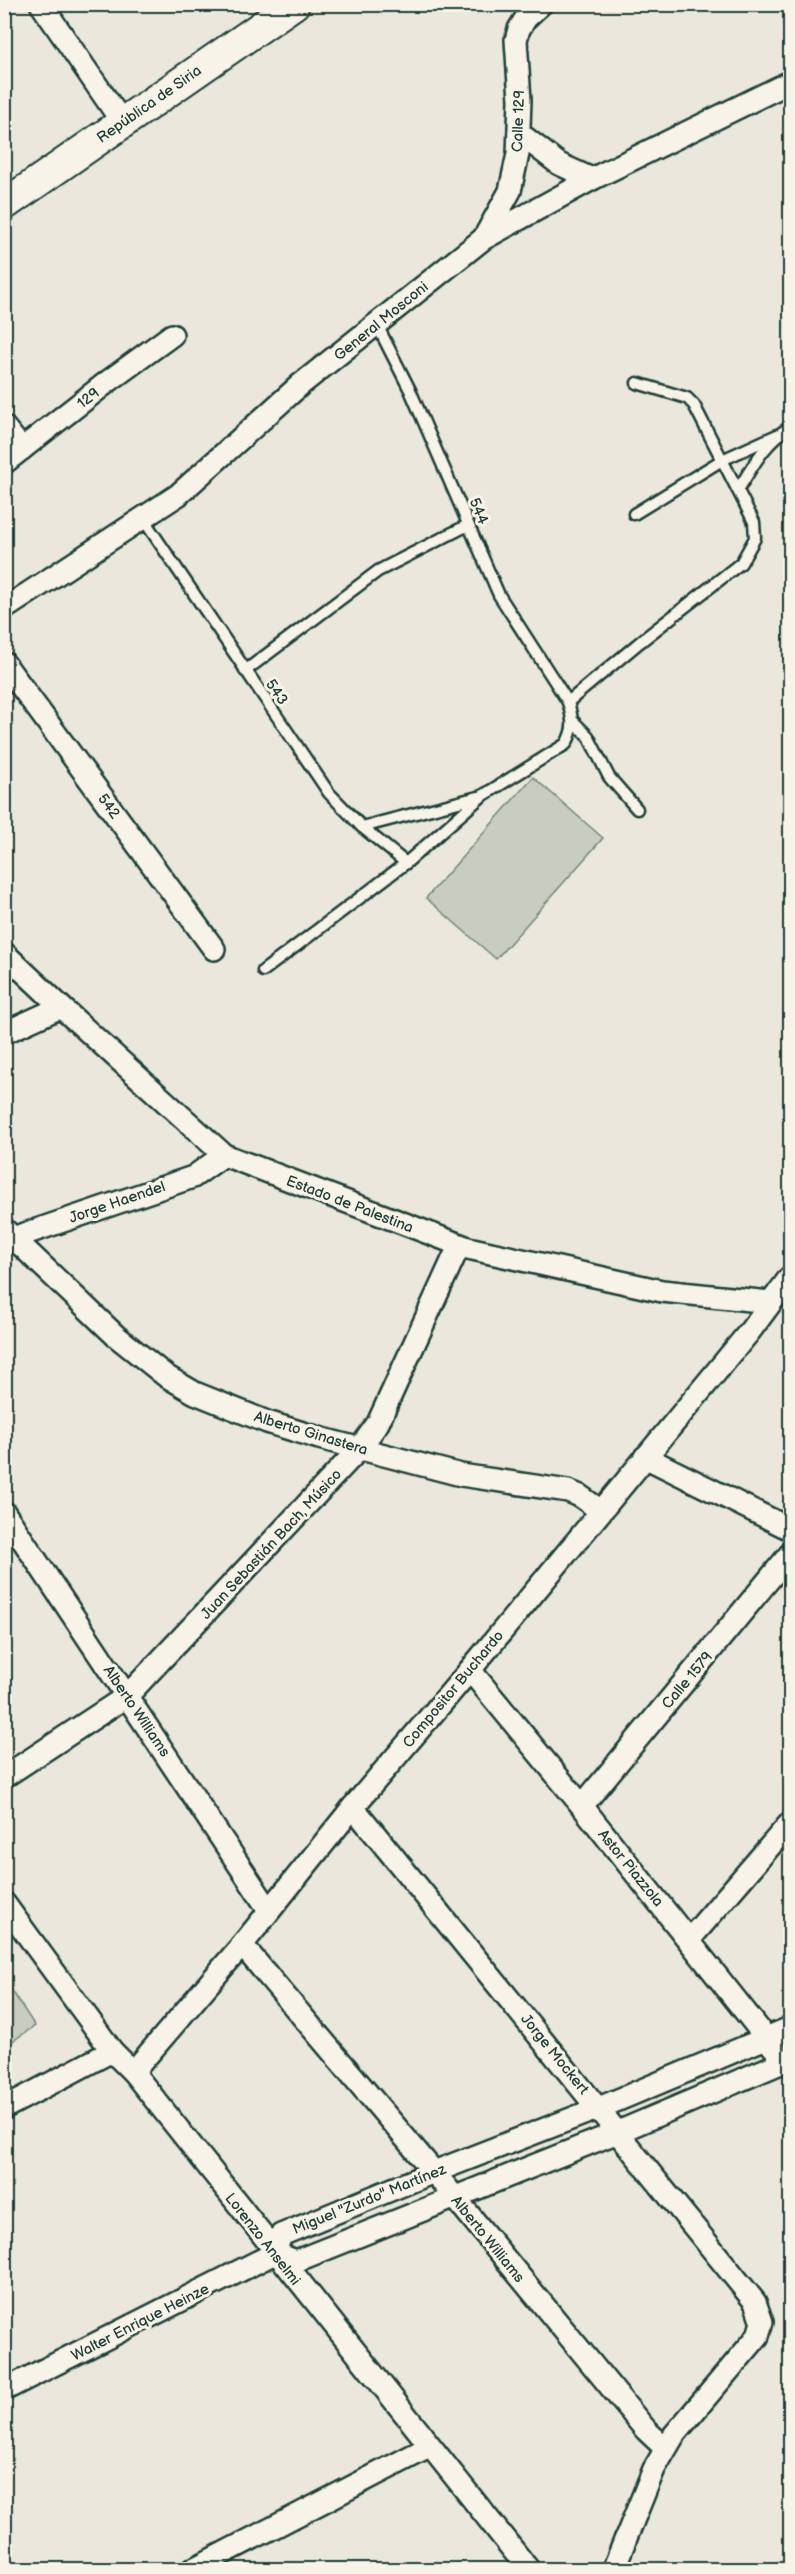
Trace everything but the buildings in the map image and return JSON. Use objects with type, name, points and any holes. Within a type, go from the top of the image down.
[{"type":"street","points":[[41,4],[122,122]]},
{"type":"street","name":"República de Siria","points":[[4,205],[294,4]]},
{"type":"street","name":"Calle 129","points":[[483,239],[500,213],[510,191],[518,154],[520,100],[516,40],[519,29],[526,18],[541,4]]},
{"type":"street","name":"General Mosconi","points":[[4,609],[144,520],[178,495],[300,386],[483,239],[592,179],[790,82]]},
{"type":"street","points":[[519,133],[559,164],[592,179]]},
{"type":"street","name":"129","points":[[4,463],[172,335]]},
{"type":"street","points":[[4,426],[22,449]]},
{"type":"street","name":"542","points":[[4,663],[214,949]]},
{"type":"street","name":"Estado de Palestina","points":[[4,952],[224,1155],[459,1246],[662,1291],[770,1302]]},
{"type":"street","points":[[4,1033],[61,1007]]},
{"type":"street","name":"Jorge Haendel","points":[[7,1236],[193,1177],[224,1155]]},
{"type":"street","name":"Alberto Ginastera","points":[[7,1236],[116,1336],[166,1376],[195,1393],[267,1422],[461,1475],[568,1491],[580,1496],[601,1511]]},
{"type":"street","name":"Juan Sebastián Bach, Músico","points":[[4,1777],[126,1696],[146,1678],[360,1448],[378,1423],[459,1246]]},
{"type":"street","name":"Compositor Buchardo","points":[[133,2072],[242,1945],[353,1807],[470,1670],[750,1331],[790,1277]]},
{"type":"street","points":[[645,1456],[790,1529]]},
{"type":"street","name":"Alberto Williams","points":[[4,1512],[269,1910]]},
{"type":"street","name":"Calle 1579","points":[[582,1806],[790,1554]]},
{"type":"street","name":"Astor Piazzola","points":[[470,1670],[582,1806],[765,2038],[789,2063]]},
{"type":"street","name":"Jorge Mockert","points":[[353,1807],[755,2302],[762,2322],[758,2336],[665,2448]]},
{"type":"street","points":[[689,1940],[790,1823]]},
{"type":"street","name":"Lorenzo Anselmi","points":[[4,1903],[112,2050],[133,2072],[529,2570]]},
{"type":"street","name":"Alberto Williams","points":[[242,1945],[434,2172],[646,2430],[665,2448]]},
{"type":"street","name":"Miguel \"Zurdo\" Martínez","points":[[789,2063],[296,2261],[275,2253],[281,2235],[599,2108],[790,2028]]},
{"type":"street","points":[[4,2108],[112,2050]]},
{"type":"street","name":"Walter Enrique Heinze","points":[[4,2390],[275,2253]]},
{"type":"street","points":[[192,2570],[429,2447]]},
{"type":"street","points":[[613,2570],[654,2469],[665,2448]]},
{"type":"lane","name":"544","points":[[377,325],[410,390],[499,595],[568,702],[574,722]]},
{"type":"lane","points":[[568,702],[681,608],[741,562],[756,531],[738,490],[694,405],[687,398],[637,383]]},
{"type":"lane","points":[[634,514],[722,460],[790,427]]},
{"type":"lane","points":[[738,490],[761,452],[777,435]]},
{"type":"lane","name":"543","points":[[144,520],[328,793],[362,826],[406,863]]},
{"type":"lane","points":[[245,671],[378,572],[468,525]]},
{"type":"lane","points":[[262,971],[406,863],[482,796],[566,744],[572,733],[574,722]]},
{"type":"lane","points":[[574,722],[588,736],[609,777],[637,809]]},
{"type":"lane","points":[[362,826],[482,796]]},
{"type":"shaded area","points":[[533,777],[603,838],[496,959],[426,898]]},
{"type":"shaded area","points":[[5,1980],[35,2026],[4,2046]]}]
